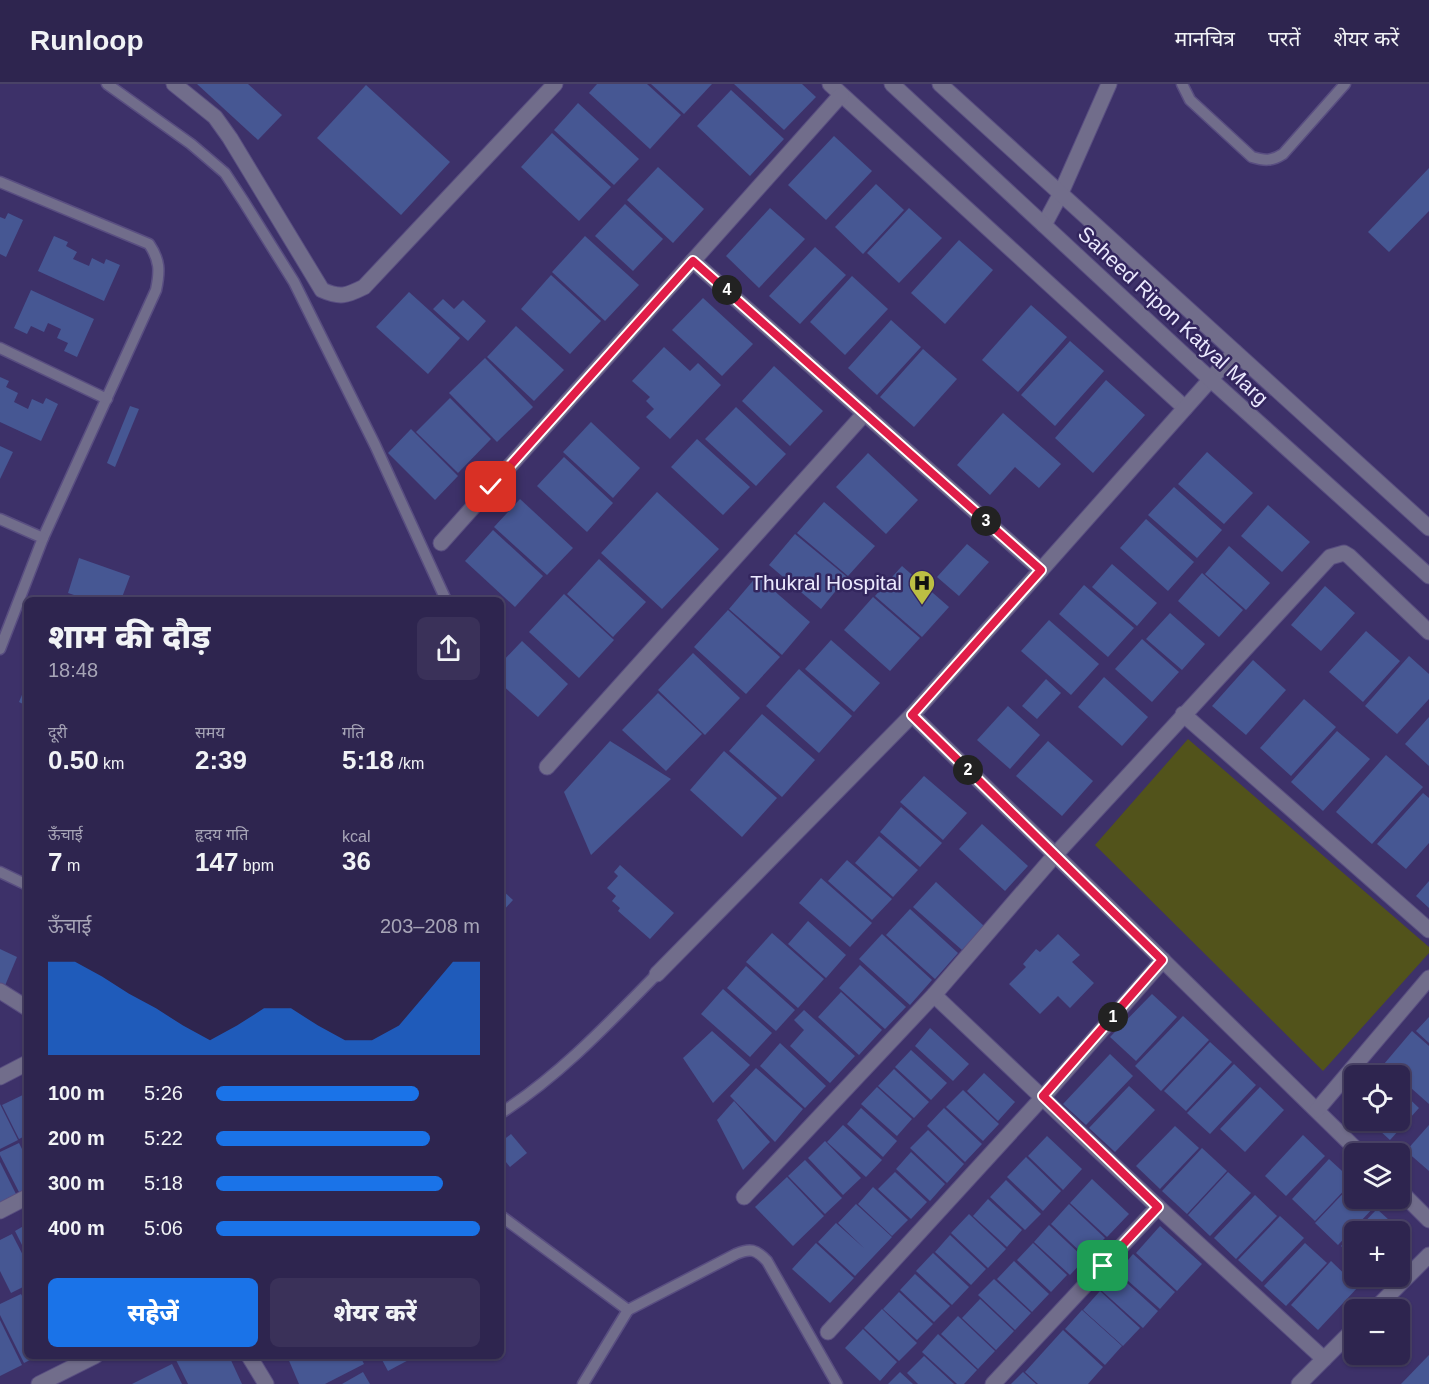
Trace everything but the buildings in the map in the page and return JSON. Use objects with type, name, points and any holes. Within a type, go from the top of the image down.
[{"type":"street","points":[[174,84],[215,117],[322,290],[336,296],[349,294],[364,287],[555,84]]},
{"type":"street","name":"Saheed Ripon Katyal Marg","points":[[892,84],[1210,379],[1429,576]]},
{"type":"street","name":"Saheed Ripon Katyal Marg","points":[[940,84],[1060,195],[1427,522]]},
{"type":"street","points":[[1044,225],[1060,195],[1109,84]]},
{"type":"street","points":[[441,543],[693,261],[836,89],[1185,408]]},
{"type":"street","points":[[693,261],[1041,570]]},
{"type":"street","points":[[657,974],[912,715],[1235,352]]},
{"type":"street","points":[[547,767],[865,413]]},
{"type":"street","points":[[744,1197],[934,995],[1055,855],[1330,557],[1336,554],[1349,556],[1429,632]]},
{"type":"street","points":[[1183,714],[1429,930]]},
{"type":"street","points":[[912,715],[1350,1143]]},
{"type":"street","points":[[828,1332],[1043,1096],[1162,960]]},
{"type":"street","points":[[1317,1110],[1429,978]]},
{"type":"street","points":[[0,992],[24,1006]]},
{"type":"street","points":[[934,995],[1158,1207],[1324,1359]]},
{"type":"street","points":[[0,1077],[24,1065]]},
{"type":"street","points":[[0,1210],[24,1198]]},
{"type":"street","points":[[1410,1201],[1429,1220]]},
{"type":"street","points":[[993,1384],[1158,1207]]},
{"type":"street","points":[[1385,1299],[1429,1255]]},
{"type":"street","points":[[1299,1384],[1344,1339]]},
{"type":"street","points":[[39,1384],[89,1359]]},
{"type":"street","points":[[251,1359],[266,1384]]},
{"type":"lane","points":[[107,84],[191,144],[225,173],[294,282],[375,445],[445,597]]},
{"type":"lane","points":[[1182,84],[1190,100],[1252,157],[1262,160],[1273,160],[1283,154],[1345,84]]},
{"type":"lane","points":[[0,182],[149,244],[158,257],[160,271],[156,290],[43,538],[26,597]]},
{"type":"lane","points":[[0,348],[107,399]]},
{"type":"lane","points":[[0,519],[43,538]]},
{"type":"lane","points":[[0,649],[22,610]]},
{"type":"lane","points":[[0,873],[24,884]]},
{"type":"lane","points":[[504,1111],[526,1097],[582,1050],[657,974]]},
{"type":"lane","points":[[504,1218],[628,1310]]},
{"type":"lane","points":[[583,1384],[628,1310],[748,1249],[758,1251],[767,1260],[837,1384]]},
{"type":"shaded area","points":[[1188,739],[1429,947],[1429,953],[1323,1071],[1095,845]]},
{"type":"place","name":"Thukral Hospital","points":[[922,606]]},
{"type":"route","points":[[491,487],[693,261],[1041,570],[912,715],[1162,960],[1043,1096],[1158,1207],[1103,1266]]}]
